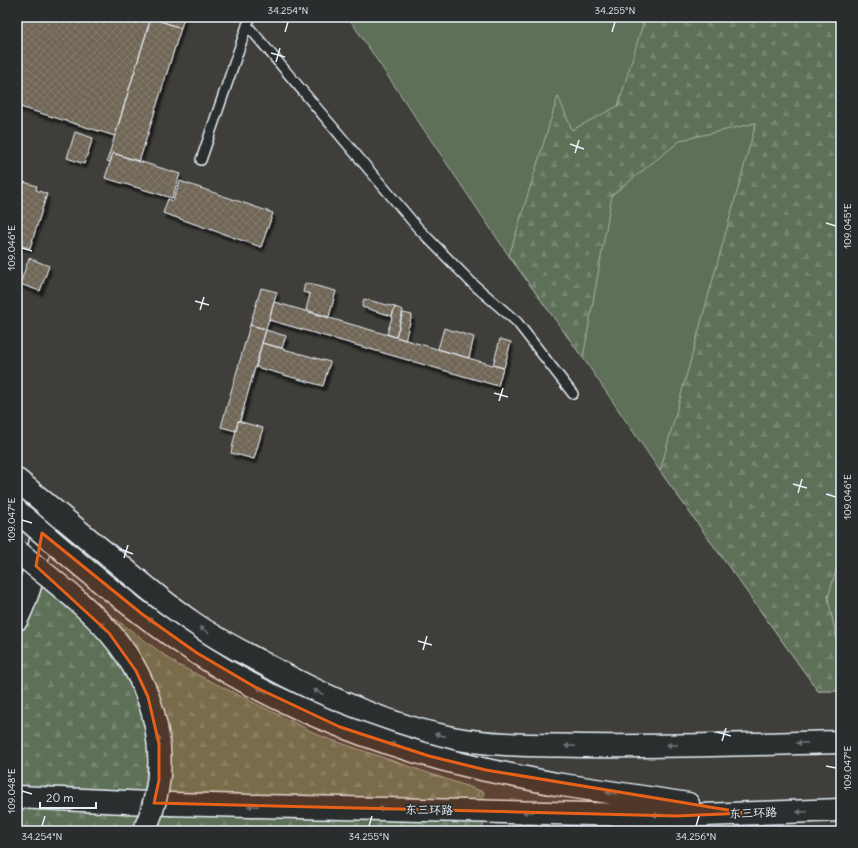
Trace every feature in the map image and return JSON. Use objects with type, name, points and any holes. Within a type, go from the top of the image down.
[{"type":"main road","points":[[17,480],[164,602],[211,635],[316,691],[354,707],[417,729],[472,741],[528,746],[841,742]]},
{"type":"main road","points":[[17,619],[32,584],[48,505]]},
{"type":"main road","points":[[17,511],[69,556],[142,614],[198,653],[255,687],[340,727],[429,756],[486,770],[556,784],[746,814]]},
{"type":"main road","points":[[17,551],[86,609],[109,633],[128,658],[143,683],[157,728],[160,763],[156,796],[144,831]]},
{"type":"main road","name":"东三环路","points":[[17,797],[170,804],[676,816],[841,810]]},
{"type":"lane","points":[[200,160],[249,21]]},
{"type":"lane","points":[[249,21],[418,228],[473,284],[517,322],[574,394]]},
{"type":"highlighted area","points":[[42,533],[142,614],[197,653],[255,687],[340,727],[429,756],[486,770],[746,813],[676,816],[154,803],[159,780],[159,744],[148,697],[136,671],[109,633],[36,566]]},
{"type":"green space","points":[[348,17],[841,17],[841,691],[818,691],[660,471],[583,358],[509,256]]},
{"type":"green space","points":[[645,17],[841,17],[841,553],[828,598],[838,645],[841,648],[841,691],[818,691],[660,471],[756,123],[681,140],[612,195],[583,358],[509,256],[558,96],[572,130],[618,106]]},
{"type":"green space","points":[[17,542],[114,618],[178,665],[323,737],[484,792],[483,831],[17,831]]},
{"type":"building","points":[[18,17],[151,17],[115,136],[17,106]]},
{"type":"building","points":[[151,17],[184,17],[181,28]]},
{"type":"building","points":[[151,18],[181,28],[139,162],[113,153],[110,162],[107,161]]},
{"type":"building","points":[[75,132],[93,138],[84,164],[67,158]]},
{"type":"building","points":[[113,153],[180,174],[172,198],[105,178]]},
{"type":"building","points":[[17,180],[37,186],[36,190],[47,194],[30,248],[20,245],[19,248],[17,248]]},
{"type":"building","points":[[180,181],[273,213],[261,247],[163,213],[168,199],[173,201]]},
{"type":"building","points":[[29,258],[49,266],[40,291],[20,284]]},
{"type":"building","points":[[305,283],[336,291],[329,317],[306,310],[310,294],[303,292]]},
{"type":"building","points":[[261,288],[277,292],[266,329],[250,325]]},
{"type":"building","points":[[364,299],[395,307],[392,316],[362,307]]},
{"type":"building","points":[[274,302],[503,368],[498,386],[269,320]]},
{"type":"building","points":[[395,307],[403,310],[396,337],[387,334]]},
{"type":"building","points":[[403,313],[412,315],[405,340],[396,337]]},
{"type":"building","points":[[250,325],[266,329],[236,431],[221,427]]},
{"type":"building","points":[[444,328],[474,337],[469,358],[438,349]]},
{"type":"building","points":[[266,330],[286,336],[282,348],[262,343]]},
{"type":"building","points":[[500,339],[511,342],[504,368],[493,365]]},
{"type":"building","points":[[262,343],[330,362],[323,386],[256,367]]},
{"type":"building","points":[[238,421],[263,428],[254,459],[231,453]]}]
